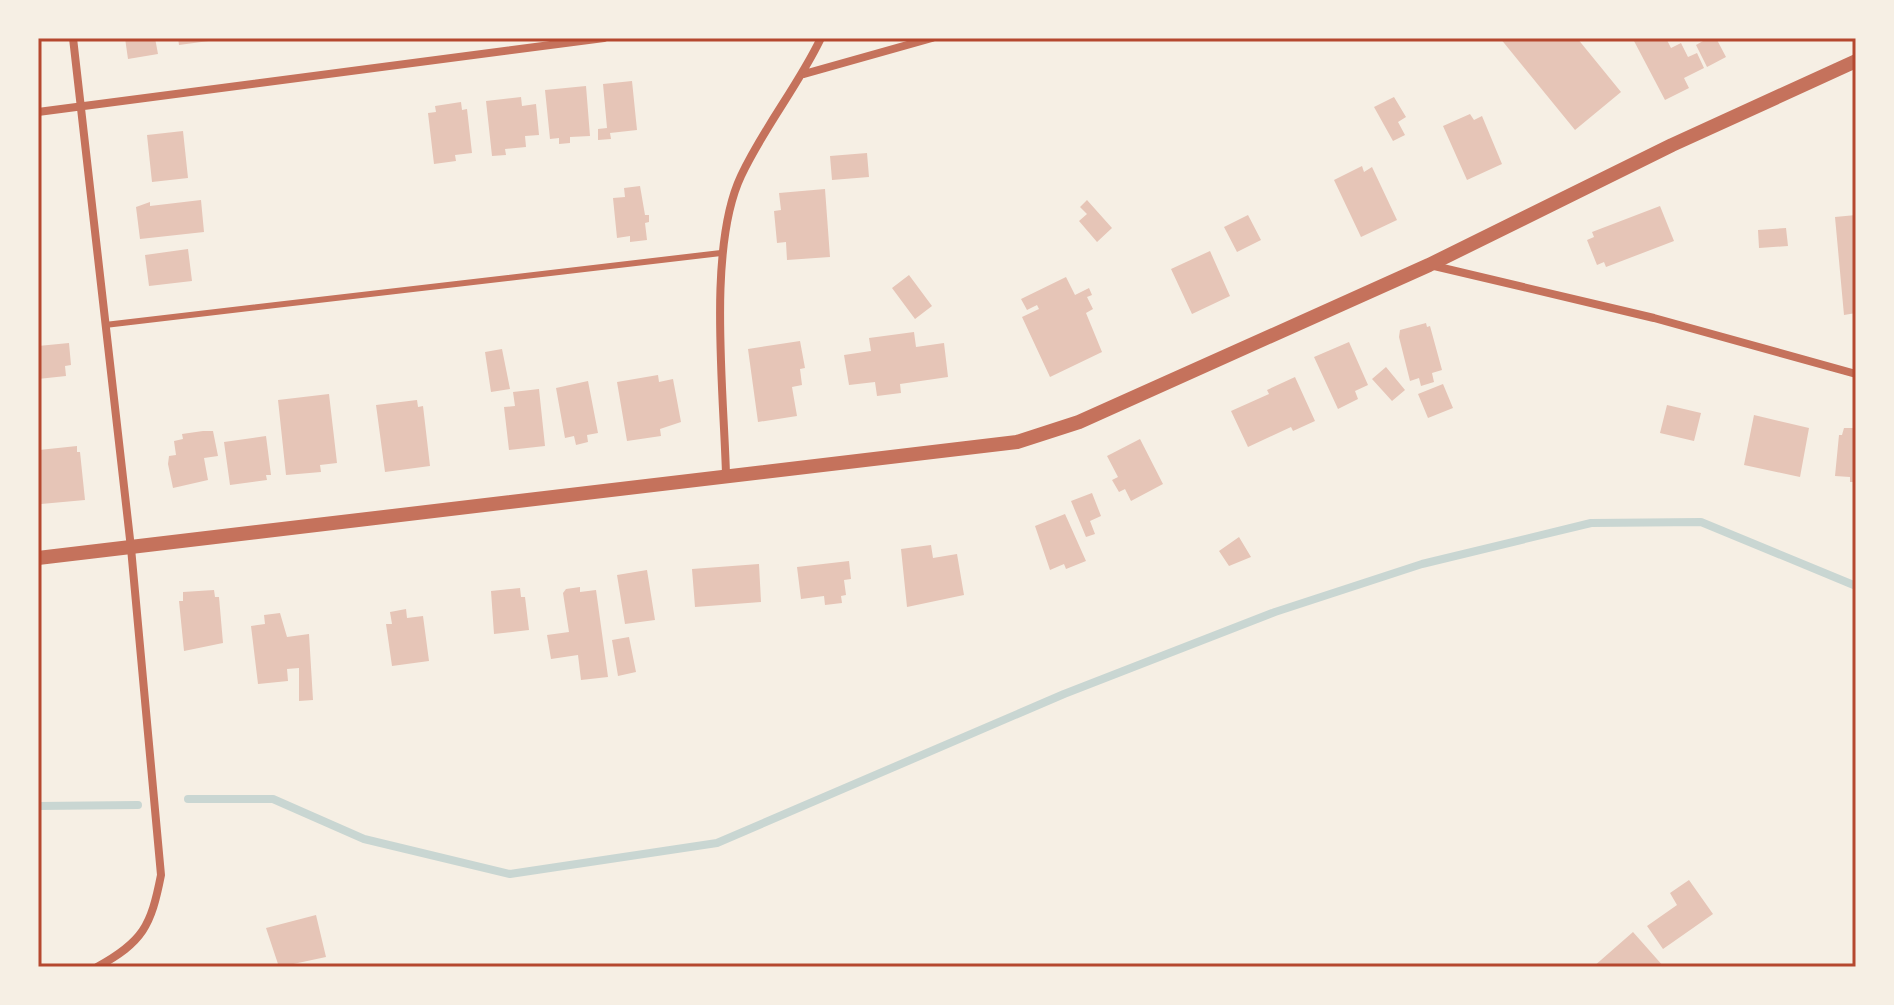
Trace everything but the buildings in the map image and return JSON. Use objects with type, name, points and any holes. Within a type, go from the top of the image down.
[{"type":"street","points":[[73,38],[131,548],[161,875],[152,919],[123,953],[97,967]]},
{"type":"street","points":[[38,112],[604,38]]},
{"type":"street","points":[[726,475],[721,253],[739,179],[769,123],[804,74],[821,38]]},
{"type":"street","points":[[804,74],[932,38]]},
{"type":"street","points":[[38,558],[726,475],[984,449],[1049,434],[1429,265],[1657,151],[1856,61]]},
{"type":"street","points":[[1429,265],[1654,318],[1856,374]]},
{"type":"lane","points":[[105,325],[721,253]]},
{"type":"waterway","points":[[188,799],[273,799],[364,839],[510,874],[717,843],[1064,694],[1275,612],[1422,564],[1591,523],[1701,522],[1856,586]]},
{"type":"waterway","points":[[38,806],[138,805]]}]
